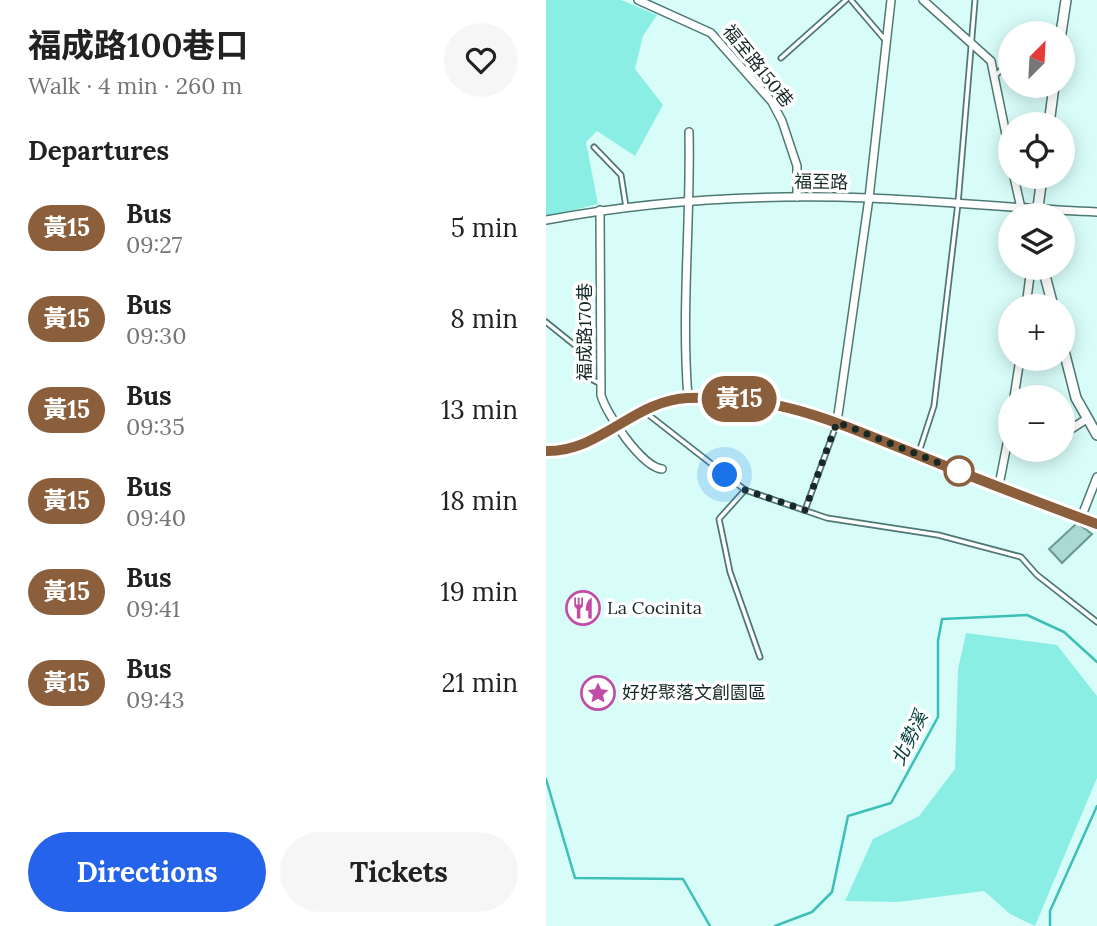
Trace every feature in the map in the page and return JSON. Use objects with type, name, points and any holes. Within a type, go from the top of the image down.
[{"type":"street","name":"福至路150巷","points":[[638,0],[711,33],[772,102],[782,121],[797,166],[797,197]]},
{"type":"street","points":[[837,422],[869,198],[891,0]]},
{"type":"street","points":[[923,0],[970,39],[991,61],[1001,112]]},
{"type":"street","points":[[1063,21],[1066,0]]},
{"type":"street","points":[[688,398],[685,354],[690,200],[689,132]]},
{"type":"street","name":"福至路","points":[[546,220],[600,210],[690,200],[869,198],[998,206]]},
{"type":"street","name":"福成路170巷","points":[[600,210],[601,384],[604,405],[646,462],[662,469]]},
{"type":"street","name":"福至路","points":[[1075,212],[1097,212]]},
{"type":"street","points":[[1069,371],[1076,398],[1097,435]]},
{"type":"street","points":[[546,452],[568,450],[592,441],[660,403],[688,398],[772,402],[837,422],[1097,524]]},
{"type":"street","points":[[1075,426],[1088,418]]},
{"type":"street","points":[[999,485],[1004,462]]},
{"type":"street","points":[[1081,518],[1097,477]]},
{"type":"lane","points":[[781,58],[849,0],[886,41]]},
{"type":"lane","points":[[918,455],[934,406],[958,203],[975,0]]},
{"type":"lane","points":[[994,77],[998,73]]},
{"type":"lane","points":[[594,147],[621,175],[626,207]]},
{"type":"lane","points":[[546,322],[587,355],[593,380],[601,384]]},
{"type":"lane","points":[[643,411],[745,490],[827,518],[938,535],[1021,556],[1037,575],[1097,622]]},
{"type":"lane","points":[[805,510],[837,422]]},
{"type":"lane","points":[[745,490],[719,519],[730,572],[760,657]]},
{"type":"shaded area","points":[[546,0],[621,0],[657,15],[643,36],[635,69],[663,105],[635,156],[597,131],[586,142],[598,204],[546,217]]},
{"type":"shaded area","points":[[966,633],[1057,645],[1097,696],[1097,778],[1035,926],[1010,914],[984,891],[898,902],[845,901],[873,839],[919,816],[955,769],[958,669]]},
{"type":"building","points":[[1077,523],[1092,534],[1062,563],[1049,549]]},
{"type":"building","points":[[582,594],[596,607],[583,620],[569,608]]},
{"type":"waterway","name":"北勢溪","points":[[775,926],[812,912],[832,892],[848,816],[891,803],[938,717],[938,641],[942,619],[1027,615],[1064,632],[1097,662]]},
{"type":"waterway","name":"北勢溪","points":[[546,779],[575,878],[683,879],[710,926]]},
{"type":"waterway","name":"北勢溪","points":[[1050,926],[1050,911],[1097,806]]},
{"type":"bus line","name":"黃15","points":[[546,451],[568,450],[601,438],[617,425],[643,411],[675,399],[772,402],[837,422],[1097,524]]},
{"type":"place","name":"La Cocinita","points":[[583,608]]},
{"type":"place","name":"好好聚落文創園區","points":[[598,693]]},
{"type":"route","points":[[725,475],[745,490],[805,510],[837,422],[959,471]]}]
